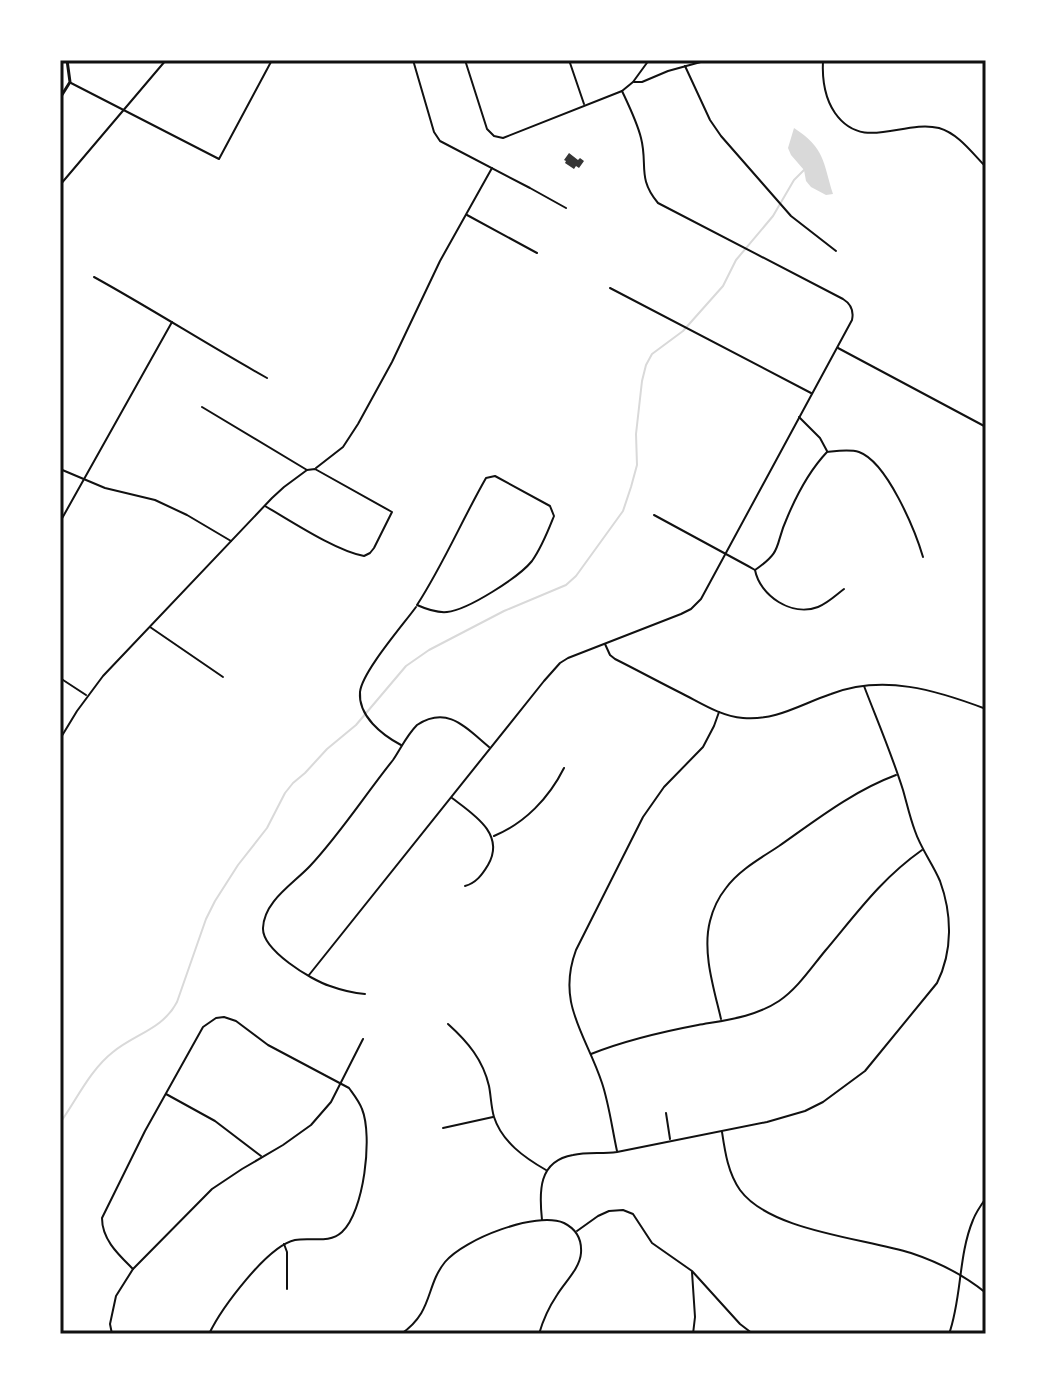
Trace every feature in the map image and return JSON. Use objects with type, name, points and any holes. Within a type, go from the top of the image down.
[{"type":"street","points":[[60,98],[70,82],[67,60]]},
{"type":"street","points":[[60,185],[166,60]]},
{"type":"street","points":[[70,82],[219,159],[272,60]]},
{"type":"street","points":[[413,60],[434,132],[444,143],[566,208]]},
{"type":"street","points":[[465,60],[487,129],[494,136],[503,138],[622,91],[649,60]]},
{"type":"street","points":[[569,60],[585,105]]},
{"type":"street","points":[[633,82],[642,82],[708,60]]},
{"type":"street","points":[[823,60],[825,94],[838,117],[848,126],[867,133],[937,128],[952,133],[986,167]]},
{"type":"street","points":[[685,66],[710,120],[721,136],[791,216],[836,251]]},
{"type":"street","points":[[309,975],[560,663],[691,609],[701,599],[852,320],[848,302],[658,203],[649,192],[644,177],[640,135],[622,91]]},
{"type":"street","points":[[60,739],[87,696],[231,541],[284,487],[307,470],[315,469],[343,447],[392,362],[427,288],[492,168]]},
{"type":"street","points":[[466,215],[537,253]]},
{"type":"street","points":[[94,277],[267,378]]},
{"type":"street","points":[[610,288],[812,393]]},
{"type":"street","points":[[60,522],[172,322]]},
{"type":"street","points":[[837,348],[986,427]]},
{"type":"street","points":[[202,407],[307,470]]},
{"type":"street","points":[[799,417],[820,438],[827,452]]},
{"type":"street","points":[[755,570],[775,554],[797,497],[814,466],[827,452],[858,452],[873,463],[899,498],[923,557]]},
{"type":"street","points":[[60,469],[105,488],[155,500],[231,541]]},
{"type":"street","points":[[265,506],[348,551],[364,556],[370,553],[392,512],[315,469]]},
{"type":"street","points":[[402,745],[365,716],[360,689],[376,661],[417,605],[486,478],[495,476],[550,506],[554,516],[540,549],[530,564],[511,581],[482,598],[448,612],[417,605]]},
{"type":"street","points":[[654,515],[755,570]]},
{"type":"street","points":[[755,570],[755,576],[770,598],[797,609],[820,606],[844,589]]},
{"type":"street","points":[[149,627],[223,677]]},
{"type":"street","points":[[605,643],[615,659],[728,716],[768,717],[796,709],[834,692],[864,686],[897,685],[947,695],[986,709]]},
{"type":"street","points":[[60,678],[87,696]]},
{"type":"street","points":[[542,1220],[540,1191],[547,1171],[570,1155],[617,1152],[787,1117],[831,1097],[865,1071],[926,998],[942,973],[949,932],[947,906],[939,881],[915,833],[898,774],[864,686]]},
{"type":"street","points":[[617,1152],[603,1087],[570,1002],[572,960],[643,817],[664,787],[703,747],[719,712]]},
{"type":"street","points":[[365,994],[331,987],[281,957],[263,934],[266,917],[281,893],[331,841],[417,725],[436,717],[451,719],[490,748]]},
{"type":"street","points":[[493,837],[524,819],[564,768]]},
{"type":"street","points":[[721,1020],[707,941],[711,917],[726,887],[744,870],[838,805],[898,774]]},
{"type":"street","points":[[451,797],[480,819],[493,837],[491,860],[483,874],[473,884],[465,886]]},
{"type":"street","points":[[590,1055],[641,1036],[758,1012],[784,998],[887,877],[923,849]]},
{"type":"street","points":[[133,1269],[106,1237],[102,1218],[165,1093],[203,1027],[214,1018],[236,1021],[268,1045],[349,1088],[363,1110],[366,1164],[354,1213],[346,1229],[334,1238],[284,1243],[271,1253],[230,1299],[209,1334]]},
{"type":"street","points":[[448,1024],[468,1043],[480,1061],[488,1082],[494,1117],[502,1132],[514,1148],[547,1171]]},
{"type":"street","points":[[112,1334],[110,1324],[116,1296],[133,1269],[212,1189],[311,1125],[331,1102],[363,1039]]},
{"type":"street","points":[[165,1093],[215,1121],[262,1157]]},
{"type":"street","points":[[666,1113],[671,1141]]},
{"type":"street","points":[[443,1128],[494,1117]]},
{"type":"street","points":[[721,1131],[729,1170],[735,1181],[744,1194],[766,1212],[786,1221],[910,1252],[961,1275],[986,1293]]},
{"type":"street","points":[[949,1334],[972,1223],[986,1198]]},
{"type":"street","points":[[577,1232],[609,1211],[623,1210],[637,1218],[652,1243],[692,1271],[753,1334]]},
{"type":"street","points":[[401,1334],[422,1315],[442,1265],[459,1249],[498,1231],[542,1220],[558,1221],[577,1232],[582,1249],[580,1259],[553,1301],[539,1334]]},
{"type":"street","points":[[284,1243],[287,1252],[287,1289]]},
{"type":"street","points":[[692,1271],[693,1334]]},
{"type":"shaded area","points":[[794,128],[817,149],[833,194],[826,195],[806,181],[804,170],[788,148]]},
{"type":"building","points":[[569,153],[584,161],[579,168],[576,166],[574,169],[565,163]]},
{"type":"waterway","points":[[60,1123],[105,1059],[156,1025],[171,1011],[215,901],[267,828],[293,783],[356,725],[406,666],[429,650],[504,611],[566,585],[576,576],[623,511],[637,465],[636,434],[642,381],[652,354],[683,331],[723,286],[736,260],[773,216],[794,180],[804,170]]}]
